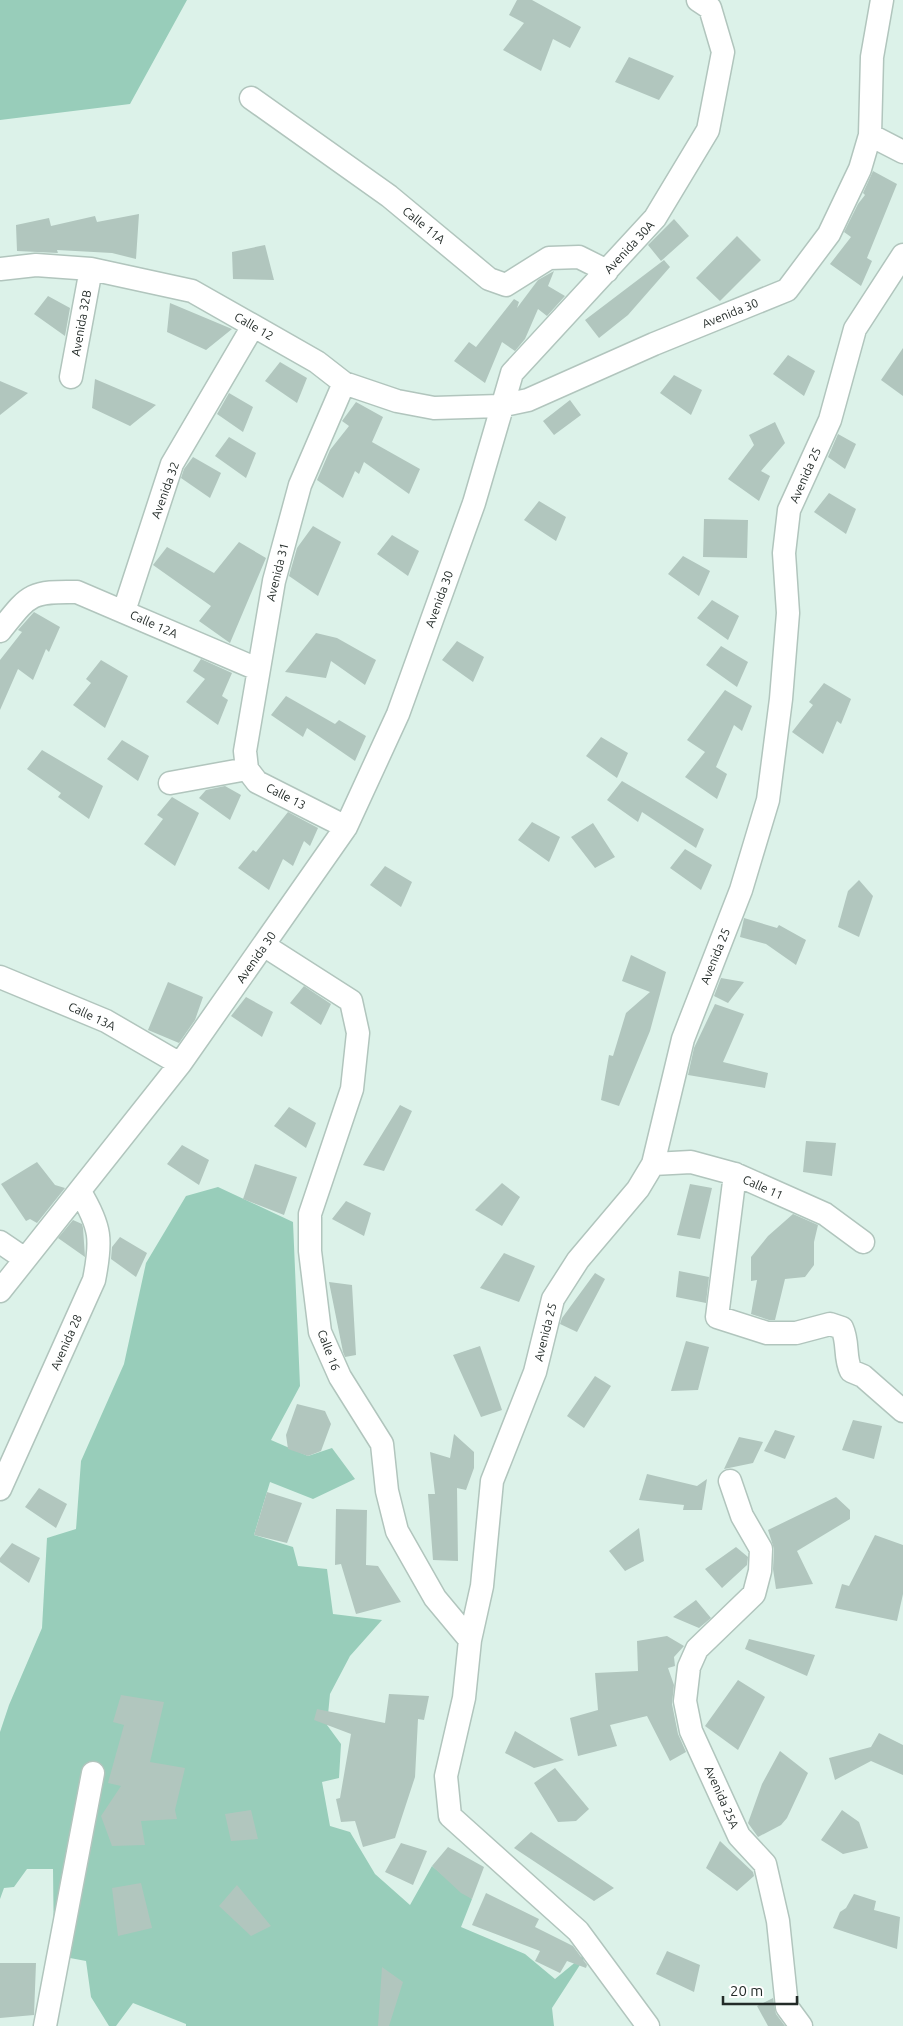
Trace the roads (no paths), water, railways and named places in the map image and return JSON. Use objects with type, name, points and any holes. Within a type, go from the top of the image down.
[{"type":"street","name":"Avenida 30","points":[[0,1290],[80,1192],[180,1064],[346,827],[398,714],[474,503],[500,406],[528,400],[654,344],[788,290],[829,234],[860,169],[870,135],[872,56],[882,0]]},
{"type":"street","name":"Avenida 30A","points":[[500,406],[512,373],[655,218],[708,130],[723,52],[704,4]]},
{"type":"street","name":"Calle 11A","points":[[251,98],[389,196],[489,279],[506,285],[549,258],[579,257],[607,271]]},
{"type":"street","points":[[870,135],[903,152]]},
{"type":"street","name":"Avenida 25","points":[[648,2026],[578,1931],[450,1816],[446,1776],[464,1698],[470,1640],[482,1586],[492,1481],[534,1372],[553,1299],[578,1260],[638,1189],[653,1164],[682,1038],[741,890],[768,800],[781,699],[788,613],[784,553],[789,510],[830,420],[854,329],[902,260]]},
{"type":"street","name":"Calle 12","points":[[0,269],[36,265],[90,269],[192,291],[317,362],[344,383],[397,401],[434,408],[500,406]]},
{"type":"street","name":"Avenida 32B","points":[[71,377],[90,269]]},
{"type":"street","name":"Avenida 32","points":[[124,611],[172,464],[253,326]]},
{"type":"street","name":"Avenida 31","points":[[248,768],[245,751],[257,669],[274,580],[300,485],[344,383]]},
{"type":"street","name":"Calle 12A","points":[[0,631],[26,599],[49,591],[78,592],[257,669]]},
{"type":"street","points":[[170,783],[248,768]]},
{"type":"street","name":"Calle 13","points":[[248,768],[257,782],[346,827]]},
{"type":"street","name":"Calle 16","points":[[264,946],[351,1001],[358,1033],[352,1089],[310,1214],[310,1251],[320,1332],[340,1377],[382,1444],[387,1491],[397,1531],[435,1598],[470,1640]]},
{"type":"street","name":"Calle 13A","points":[[0,977],[106,1021],[180,1064]]},
{"type":"street","name":"Calle 11","points":[[653,1164],[691,1162],[735,1174],[825,1214],[863,1242]]},
{"type":"street","points":[[735,1174],[717,1317],[767,1333],[796,1333],[830,1324],[842,1328],[847,1339],[846,1362],[851,1371],[863,1376],[903,1411]]},
{"type":"street","name":"Avenida 28","points":[[0,1489],[94,1280],[100,1249],[95,1218],[80,1192]]},
{"type":"street","points":[[0,1242],[25,1259]]},
{"type":"street","name":"Avenida 25A","points":[[730,1481],[742,1516],[761,1549],[760,1571],[754,1594],[697,1649],[689,1667],[685,1701],[692,1730],[739,1836],[766,1864],[778,1921],[787,2008],[802,2026]]},
{"type":"street","points":[[45,2026],[93,1773]]}]
